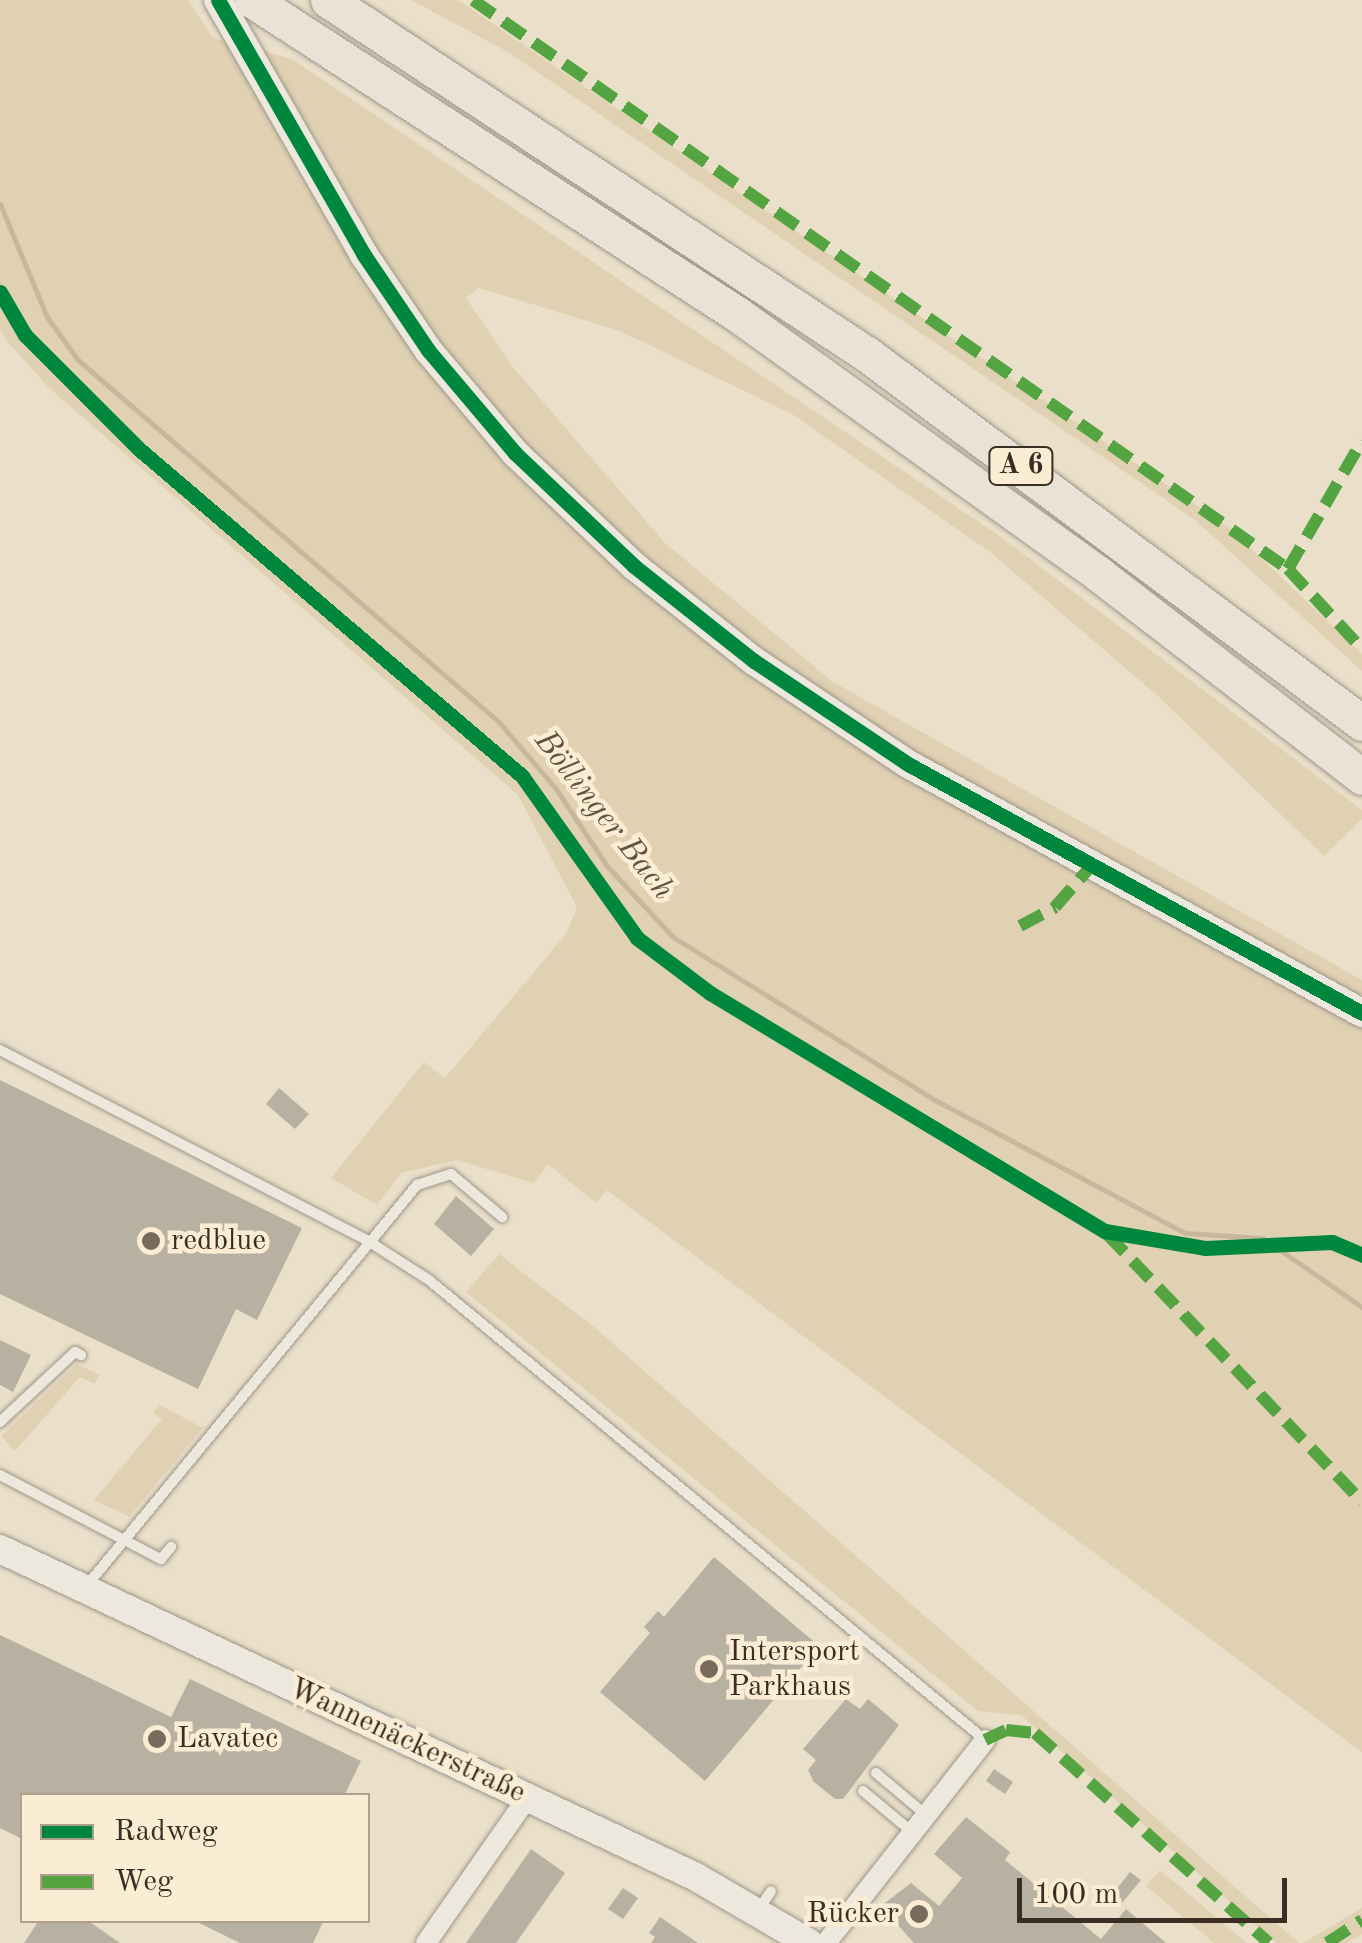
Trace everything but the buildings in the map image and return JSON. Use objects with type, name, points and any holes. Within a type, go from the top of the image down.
[{"type":"highway","name":"A 6","points":[[252,0],[630,242],[850,394],[1362,778]]},
{"type":"highway","name":"A 6","points":[[340,7],[868,355],[1362,723]]},
{"type":"street","points":[[218,0],[364,255],[428,350],[515,453],[634,566],[754,662],[908,764],[1362,1013]]},
{"type":"street","name":"Wannenäckerstraße","points":[[0,1548],[527,1798],[764,1902],[809,1943]]},
{"type":"street","points":[[826,1943],[985,1740]]},
{"type":"street","points":[[426,1943],[527,1798]]},
{"type":"lane","points":[[0,1050],[368,1241],[429,1280],[985,1740]]},
{"type":"lane","points":[[84,1589],[417,1185],[451,1174],[502,1217]]},
{"type":"lane","points":[[0,1422],[75,1352],[82,1355]]},
{"type":"lane","points":[[0,1475],[161,1559],[171,1548]]},
{"type":"lane","points":[[876,1774],[920,1824]]},
{"type":"lane","points":[[863,1792],[920,1824]]},
{"type":"shaded area","points":[[0,0],[188,0],[213,38],[292,59],[1001,537],[1362,810],[1362,819],[1324,856],[1160,698],[990,552],[792,414],[620,331],[479,288],[466,298],[512,366],[665,543],[833,682],[1362,980],[1362,1752],[607,1190],[596,1203],[548,1164],[533,1183],[457,1160],[401,1173],[377,1205],[331,1178],[424,1062],[445,1078],[566,934],[577,907],[518,795],[49,388],[6,340],[0,328]]},
{"type":"shaded area","points":[[411,0],[458,0],[1227,526],[1362,654],[1362,671],[1194,519],[508,52]]},
{"type":"shaded area","points":[[499,1254],[594,1327],[1299,1943],[1276,1943],[1021,1715],[978,1711],[466,1292]]},
{"type":"shaded area","points":[[77,1364],[100,1375],[94,1384],[80,1377],[15,1451],[1,1436]]},
{"type":"shaded area","points":[[160,1405],[203,1428],[129,1517],[94,1500],[162,1419],[153,1413]]},
{"type":"shaded area","points":[[1160,1870],[1247,1943],[1214,1943],[1146,1886]]},
{"type":"shaded area","points":[[1362,1908],[1362,1934],[1347,1943],[1303,1943]]},
{"type":"waterway","name":"Böllinger Bach","points":[[0,204],[47,317],[78,360],[498,721],[556,789],[607,866],[673,937],[935,1100],[1185,1233],[1263,1238],[1362,1307]]},
{"type":"marked path","points":[[473,0],[1288,569],[1362,649]]},
{"type":"marked path","points":[[1288,569],[1362,441]]},
{"type":"marked path","points":[[1020,926],[1055,907],[1092,865]]},
{"type":"marked path","points":[[1107,1234],[1362,1502]]},
{"type":"marked path","points":[[985,1740],[1006,1730],[1035,1733],[1269,1943]]},
{"type":"marked path","points":[[1327,1943],[1362,1920]]},
{"type":"cycle path","points":[[218,0],[364,255],[428,350],[515,453],[634,566],[754,661],[908,764],[1362,1013]]},
{"type":"cycle path","points":[[0,292],[25,335],[139,449],[522,776],[637,938],[710,993],[1105,1231],[1205,1248],[1332,1242],[1362,1255]]},
{"type":"place","name":"redblue","points":[[151,1241]]},
{"type":"place","name":"Intersport Parkhaus","points":[[709,1669]]},
{"type":"place","name":"Lavatec","points":[[157,1739]]},
{"type":"place","name":"Rücker","points":[[919,1914]]}]
